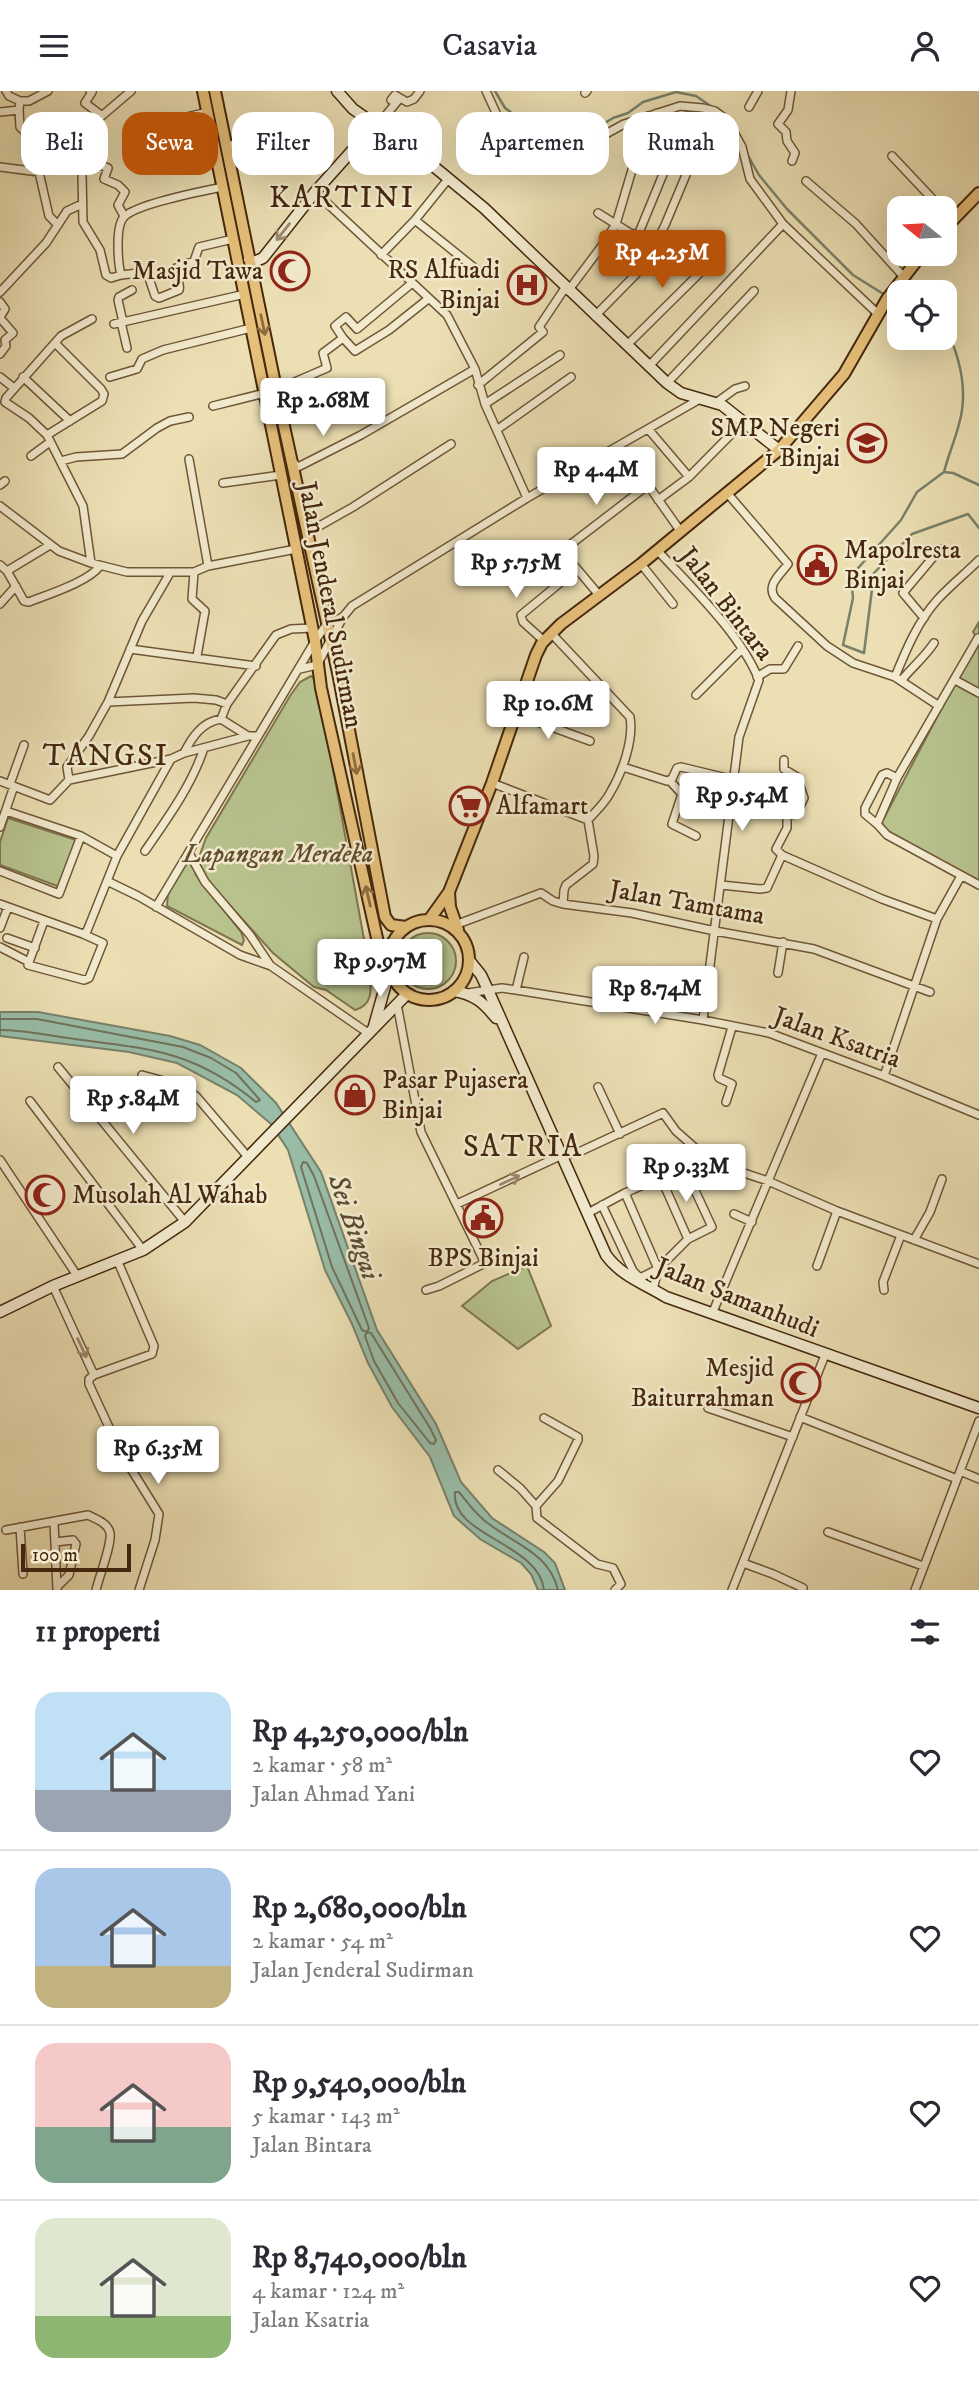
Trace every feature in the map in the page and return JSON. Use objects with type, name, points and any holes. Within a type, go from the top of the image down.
[{"type":"main road","name":"Jalan Jenderal Sudirman","points":[[204,91],[208,112]]},
{"type":"main road","name":"Jalan Jenderal Sudirman","points":[[215,91],[216,112]]},
{"type":"main road","name":"Jalan Jenderal Sudirman","points":[[218,134],[226,146],[242,222],[270,392]]},
{"type":"main road","name":"Jalan Jenderal Sudirman","points":[[218,142],[223,187],[251,328],[291,461],[327,625],[385,917],[391,925],[406,927]]},
{"type":"main road","points":[[957,214],[977,201]]},
{"type":"main road","points":[[230,225],[242,222]]},
{"type":"main road","points":[[429,920],[449,893],[492,783],[536,655],[548,637],[728,494],[779,450],[844,374],[894,288],[912,266]]},
{"type":"main road","name":"Jalan Jenderal Sudirman","points":[[274,409],[281,475],[315,641],[317,665],[379,947],[389,965]]},
{"type":"main road","points":[[333,741],[350,739]]},
{"type":"main road","points":[[449,893],[455,925],[462,938],[469,960],[466,974],[454,991],[436,1000],[407,994],[396,983],[389,965],[396,938],[406,927],[429,920],[451,927],[462,938]]},
{"type":"street","points":[[6,91],[22,104]]},
{"type":"street","points":[[21,112],[22,91]]},
{"type":"street","points":[[0,112],[48,91]]},
{"type":"street","points":[[90,91],[92,92],[85,103],[97,112]]},
{"type":"street","points":[[105,112],[131,91]]},
{"type":"street","points":[[337,91],[357,112]]},
{"type":"street","points":[[387,112],[396,96],[407,102],[421,91]]},
{"type":"street","points":[[486,91],[497,115],[505,123],[553,142],[573,144],[595,140],[623,125]]},
{"type":"street","points":[[749,107],[758,91]]},
{"type":"street","points":[[791,91],[788,110],[778,124],[786,131],[795,153],[792,161]]},
{"type":"street","points":[[660,112],[680,106],[716,112]]},
{"type":"street","points":[[739,142],[750,179],[783,224],[880,311]]},
{"type":"street","points":[[226,146],[232,145]]},
{"type":"street","points":[[249,259],[254,262],[262,258],[314,192],[348,155]]},
{"type":"street","points":[[892,156],[930,196]]},
{"type":"street","points":[[0,167],[39,172],[49,216],[58,225]]},
{"type":"street","points":[[442,173],[484,208],[667,383],[681,393],[717,403],[779,450]]},
{"type":"street","points":[[82,175],[83,222],[100,250],[106,275],[111,278],[146,272],[155,296],[159,297],[179,290],[174,273],[176,268],[194,261],[199,247],[233,239]]},
{"type":"street","points":[[106,175],[104,179],[118,185],[125,192],[118,203],[124,216],[119,234],[118,261],[121,275]]},
{"type":"street","points":[[478,385],[543,332],[539,327],[616,224],[631,175]]},
{"type":"street","points":[[598,213],[638,235],[663,175]]},
{"type":"street","points":[[596,316],[643,266],[665,225],[686,175]]},
{"type":"street","points":[[381,255],[415,220],[449,178]]},
{"type":"street","points":[[806,181],[856,224],[903,276]]},
{"type":"street","points":[[124,216],[183,195],[223,187]]},
{"type":"street","points":[[314,192],[447,315],[475,369],[485,404],[527,498]]},
{"type":"street","points":[[0,292],[46,243],[67,211],[82,204]]},
{"type":"street","points":[[415,220],[477,270]]},
{"type":"street","points":[[649,366],[783,224]]},
{"type":"street","points":[[627,345],[718,255]]},
{"type":"street","points":[[411,284],[356,329],[346,317],[335,327],[355,351],[389,330],[428,299]]},
{"type":"street","points":[[127,348],[119,323],[118,300],[132,290]]},
{"type":"street","points":[[667,383],[754,291]]},
{"type":"street","points":[[119,323],[245,294]]},
{"type":"street","points":[[0,302],[5,309],[0,318],[13,333],[5,340],[6,346],[0,354]]},
{"type":"street","points":[[91,563],[83,506],[49,438],[21,412],[5,402],[23,376],[61,336],[92,319]]},
{"type":"street","points":[[110,377],[137,369],[142,359],[163,349],[251,328]]},
{"type":"street","points":[[213,406],[270,392],[327,368],[323,353],[343,338]]},
{"type":"street","points":[[31,456],[70,421],[102,401],[104,394],[55,343]]},
{"type":"street","points":[[485,404],[560,355]]},
{"type":"street","points":[[291,461],[298,467],[361,435],[475,369]]},
{"type":"street","points":[[23,376],[70,421]]},
{"type":"street","points":[[0,377],[14,388]]},
{"type":"street","points":[[498,429],[572,377]]},
{"type":"street","points":[[717,403],[735,389],[745,386]]},
{"type":"street","points":[[300,669],[317,665],[343,617],[352,606],[527,498],[700,399]]},
{"type":"street","points":[[61,461],[76,457],[122,454],[170,421],[189,417]]},
{"type":"street","points":[[658,500],[689,477],[744,421]]},
{"type":"street","points":[[649,430],[689,477]]},
{"type":"street","points":[[307,533],[451,444]]},
{"type":"street","points":[[189,459],[208,566]]},
{"type":"street","points":[[223,483],[281,475]]},
{"type":"street","points":[[599,595],[562,551],[648,485],[681,532]]},
{"type":"street","points":[[728,494],[788,564],[771,586],[775,598],[827,646],[853,663],[898,679],[939,706]]},
{"type":"street","points":[[0,506],[50,545],[100,566],[143,573],[194,572],[208,566],[296,549]]},
{"type":"street","points":[[7,571],[50,545]]},
{"type":"street","points":[[924,618],[903,593],[940,549]]},
{"type":"street","name":"Jalan Bintara","points":[[657,550],[712,611],[757,671],[759,680],[739,737],[703,1020]]},
{"type":"street","points":[[898,679],[908,646],[924,618],[937,600],[979,560]]},
{"type":"street","points":[[641,564],[673,604]]},
{"type":"street","points":[[0,565],[7,571],[24,601],[29,602],[91,576],[100,566]]},
{"type":"street","points":[[563,904],[566,885],[593,864],[588,820],[610,794],[622,767],[632,727],[630,717],[548,637],[523,622],[521,615],[577,569]]},
{"type":"street","points":[[194,572],[192,599],[205,611],[197,656]]},
{"type":"street","points":[[69,780],[67,767],[108,702],[142,621],[170,573]]},
{"type":"street","points":[[0,604],[16,586]]},
{"type":"street","points":[[156,907],[315,641],[327,625],[343,617]]},
{"type":"street","points":[[221,719],[227,704],[276,635],[290,629],[312,628]]},
{"type":"street","points":[[877,824],[897,778],[978,638]]},
{"type":"street","points":[[898,679],[924,657],[934,643]]},
{"type":"street","points":[[757,677],[768,670],[784,669],[798,646]]},
{"type":"street","points":[[130,649],[256,666]]},
{"type":"street","points":[[696,695],[741,650]]},
{"type":"street","points":[[955,680],[979,692]]},
{"type":"street","points":[[108,702],[194,698],[227,704]]},
{"type":"street","points":[[516,714],[590,741]]},
{"type":"street","points":[[184,753],[190,741],[211,721],[221,719],[248,736]]},
{"type":"street","points":[[0,781],[50,800],[69,780],[171,759],[184,753],[257,736]]},
{"type":"street","points":[[0,827],[24,745]]},
{"type":"street","points":[[145,851],[181,795],[204,748]]},
{"type":"street","points":[[83,934],[117,856],[171,759]]},
{"type":"street","points":[[784,759],[784,769],[796,775],[803,790],[803,802],[789,814],[787,828],[776,849],[782,855],[882,899],[937,919]]},
{"type":"street","points":[[622,767],[662,781],[670,781],[682,794],[731,810]]},
{"type":"street","points":[[670,781],[677,768],[681,767],[735,780]]},
{"type":"street","points":[[897,778],[887,773],[882,775],[865,808],[865,814],[887,835],[979,885]]},
{"type":"street","points":[[492,783],[588,820]]},
{"type":"street","points":[[682,794],[672,824],[696,837]]},
{"type":"street","points":[[6,811],[81,837],[117,856]]},
{"type":"street","points":[[0,871],[59,894],[81,837]]},
{"type":"street","points":[[189,853],[205,882],[250,935],[271,966]]},
{"type":"street","points":[[721,885],[767,888],[782,855]]},
{"type":"street","points":[[884,1076],[937,919],[961,876]]},
{"type":"street","points":[[107,881],[240,955],[271,966],[371,1030]]},
{"type":"street","name":"Jalan Tamtama","points":[[455,925],[539,893],[563,904],[632,913],[715,932],[814,949],[930,992]]},
{"type":"street","points":[[0,904],[103,943],[89,978],[84,980],[28,965],[29,962],[0,947]]},
{"type":"street","points":[[0,927],[8,907]]},
{"type":"street","points":[[29,962],[44,921]]},
{"type":"street","points":[[7,938],[35,948]]},
{"type":"street","points":[[778,973],[783,942]]},
{"type":"street","points":[[516,990],[524,957]]},
{"type":"street","name":"Jalan Samanhudi","points":[[469,960],[481,975],[488,990],[606,1255],[666,1297],[979,1408]]},
{"type":"street","points":[[371,1030],[389,965]]},
{"type":"street","name":"Jalan Ksatria","points":[[468,993],[516,990],[769,1033],[979,1115]]},
{"type":"street","points":[[454,991],[468,993]]},
{"type":"street","name":"Jalan Samanhudi","points":[[468,993],[486,1006],[503,1026]]},
{"type":"street","points":[[0,1312],[53,1286],[144,1250],[185,1222],[407,994]]},
{"type":"street","points":[[397,1004],[421,1132],[485,1263],[426,1290]]},
{"type":"street","points":[[726,1102],[732,1084],[718,1075],[732,1027]]},
{"type":"street","points":[[712,1314],[822,1053]]},
{"type":"street","points":[[58,1067],[185,1222]]},
{"type":"street","points":[[142,1075],[182,1086],[196,1095],[248,1157]]},
{"type":"street","points":[[598,1087],[620,1135]]},
{"type":"street","points":[[30,1101],[144,1250]]},
{"type":"street","points":[[457,1204],[562,1155],[620,1135],[663,1113],[676,1131],[702,1154],[729,1168],[979,1264]]},
{"type":"street","points":[[0,1160],[78,1277]]},
{"type":"street","points":[[588,1213],[602,1205],[625,1193],[682,1168],[685,1169],[712,1228],[688,1239],[658,1269],[640,1277],[627,1269],[602,1205]]},
{"type":"street","points":[[661,1178],[688,1239]]},
{"type":"street","points":[[914,1240],[930,1212],[942,1179]]},
{"type":"street","points":[[625,1193],[658,1269],[653,1290]]},
{"type":"street","points":[[817,1266],[837,1211]]},
{"type":"street","points":[[734,1214],[752,1222]]},
{"type":"street","points":[[884,1290],[883,1284],[901,1235]]},
{"type":"street","points":[[118,1262],[155,1350],[152,1354],[94,1375],[89,1379],[89,1384],[120,1451],[159,1514],[155,1540],[139,1590]]},
{"type":"street","points":[[53,1286],[94,1375]]},
{"type":"street","points":[[732,1590],[825,1355]]},
{"type":"street","points":[[708,1408],[793,1437]]},
{"type":"street","points":[[536,1506],[558,1481],[578,1440],[578,1437],[544,1417]]},
{"type":"street","points":[[800,1417],[958,1475],[979,1479]]},
{"type":"street","points":[[915,1590],[979,1421]]},
{"type":"street","points":[[498,1470],[536,1506],[537,1518],[597,1564],[613,1567],[621,1584],[615,1590]]},
{"type":"street","points":[[6,1530],[88,1515],[98,1519],[111,1535],[96,1590]]},
{"type":"street","points":[[54,1522],[57,1589]]},
{"type":"street","points":[[20,1528],[23,1574]]},
{"type":"street","points":[[828,1532],[923,1566]]},
{"type":"street","points":[[55,1542],[73,1541],[76,1544],[67,1580],[57,1589]]},
{"type":"street","points":[[743,1563],[803,1588]]},
{"type":"green space","points":[[979,622],[979,880],[885,833],[882,822],[978,639],[973,632]]},
{"type":"green space","name":"Lapangan Merdeka","points":[[311,676],[317,681],[370,972],[371,990],[368,1000],[355,1010],[326,990],[314,987],[273,953],[207,880],[198,860],[206,838],[290,696],[300,682]]},
{"type":"green space","points":[[8,818],[76,840],[60,887],[0,865],[0,842]]},
{"type":"green space","points":[[191,860],[196,875],[241,932],[244,940],[242,945],[167,906],[168,893],[187,862]]},
{"type":"green space","points":[[422,933],[434,933],[448,941],[456,955],[454,972],[448,981],[434,989],[422,989],[405,977],[400,967],[400,955],[412,938]]},
{"type":"green space","points":[[527,1266],[551,1326],[518,1349],[462,1306],[492,1281]]},
{"type":"water","name":"Sei Bingai","points":[[0,1012],[38,1012],[170,1036],[200,1045],[241,1068],[276,1103],[321,1172],[377,1330],[436,1424],[461,1482],[492,1518],[544,1552],[555,1563],[565,1590],[538,1590],[531,1574],[521,1563],[480,1539],[454,1516],[430,1457],[392,1407],[368,1363],[325,1270],[288,1150],[271,1124],[237,1095],[177,1063],[129,1052],[0,1036]]},
{"type":"waterway","points":[[495,91],[505,108],[534,129],[551,137],[579,139],[643,102],[676,92],[696,96],[712,107]]},
{"type":"waterway","points":[[747,154],[759,175],[787,209],[853,275],[885,295]]},
{"type":"waterway","points":[[944,472],[962,411],[963,386],[955,350]]},
{"type":"waterway","points":[[979,485],[953,473],[944,472],[917,492],[901,520],[851,576],[853,598],[843,645],[864,653],[874,573],[912,534],[968,514],[979,528]]},
{"type":"place","name":"Masjid Tawa","points":[[290,271]]},
{"type":"place","name":"RS Alfuadi Binjai","points":[[527,285]]},
{"type":"place","name":"SMP Negeri 1 Binjai","points":[[867,443]]},
{"type":"place","name":"Mapolresta Binjai","points":[[817,565]]},
{"type":"place","name":"Alfamart","points":[[469,806]]},
{"type":"place","name":"Pasar Pujasera Binjai","points":[[355,1095]]},
{"type":"place","name":"Musolah Al Wahab","points":[[45,1195]]},
{"type":"place","name":"BPS Binjai","points":[[483,1218]]},
{"type":"place","name":"Mesjid Baiturrahman","points":[[801,1383]]},
{"type":"district","name":"KARTINI","points":[[342,198]]},
{"type":"district","name":"TANGSI","points":[[106,756]]},
{"type":"district","name":"SATRIA","points":[[523,1147]]}]
